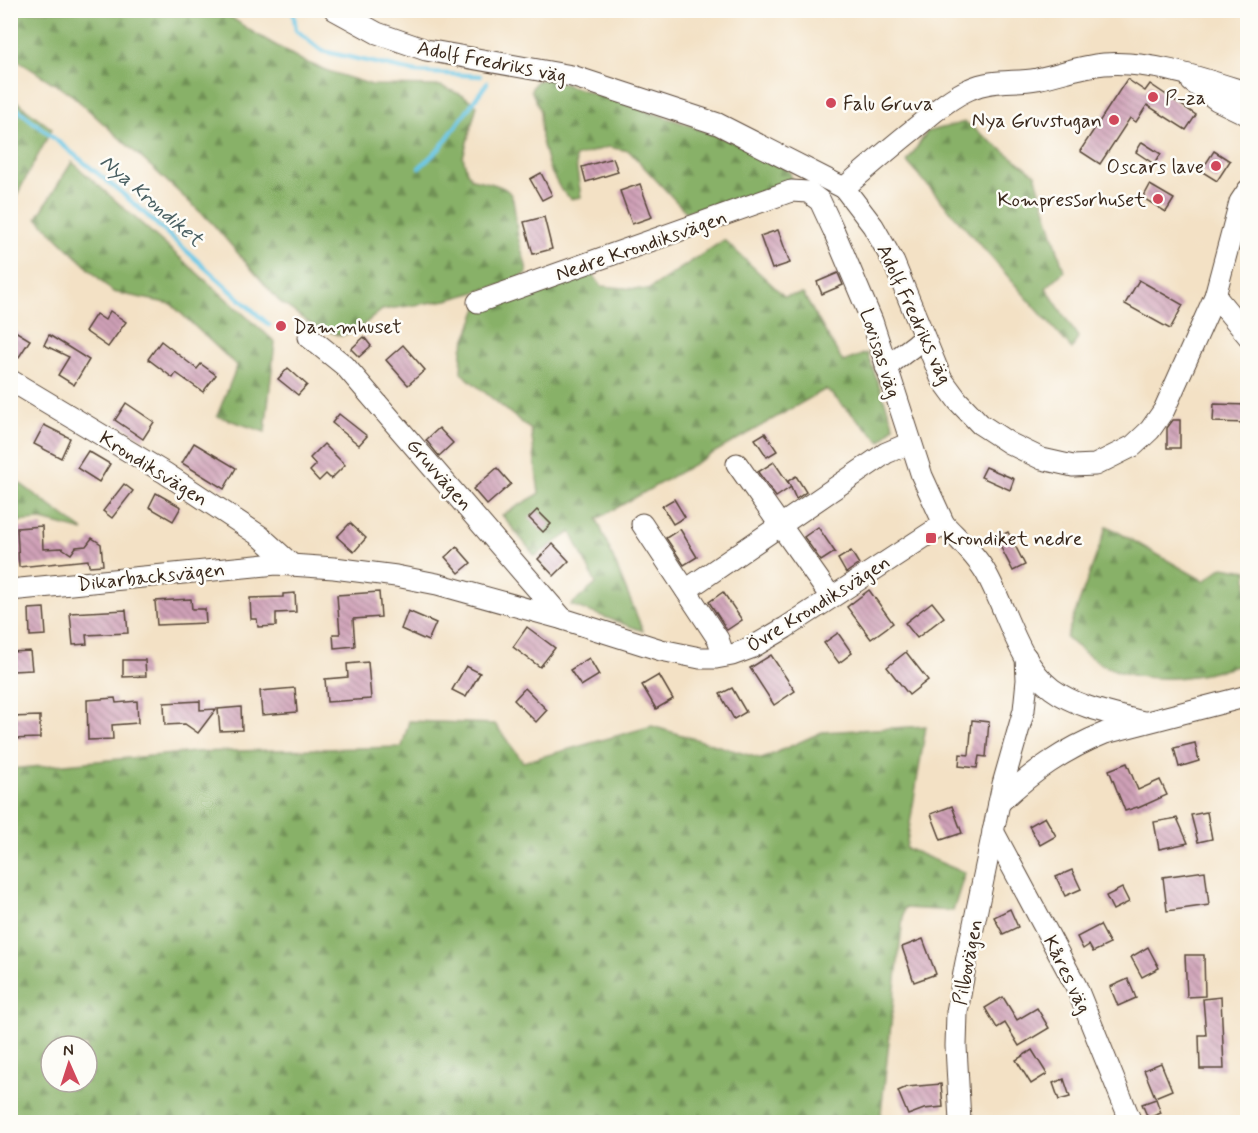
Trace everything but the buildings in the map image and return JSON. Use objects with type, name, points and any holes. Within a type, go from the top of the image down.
[{"type":"street","name":"Adolf Fredriks väg","points":[[335,10],[376,33],[426,50],[572,76],[718,124],[844,188],[873,226],[894,263],[941,378],[958,401],[980,424],[1009,443],[1042,459],[1073,466],[1095,465],[1133,446],[1150,430],[1164,410],[1215,296],[1240,202],[1248,190]]},
{"type":"street","points":[[844,188],[934,112],[970,89],[987,84],[1036,79],[1106,64],[1134,65],[1182,74],[1248,93]]},
{"type":"street","points":[[1182,74],[1200,89],[1248,115]]},
{"type":"street","name":"Nedre Krondiksvägen","points":[[478,302],[791,191],[805,191]]},
{"type":"street","name":"Lovisas väg","points":[[805,191],[820,201],[872,321],[910,443],[944,524]]},
{"type":"street","points":[[1215,296],[1248,336]]},
{"type":"street","name":"Gruvvägen","points":[[309,337],[327,350],[360,382],[563,619]]},
{"type":"street","points":[[886,367],[924,338]]},
{"type":"street","name":"Krondiksvägen","points":[[10,380],[192,491],[260,536],[291,564]]},
{"type":"street","points":[[686,590],[886,453],[910,443]]},
{"type":"street","points":[[737,464],[831,597]]},
{"type":"street","points":[[642,524],[718,639],[724,656]]},
{"type":"street","points":[[944,524],[988,575],[1026,655],[1038,675],[1050,687],[1061,695],[1100,711],[1143,722]]},
{"type":"street","name":"Övre Krondiksvägen","points":[[291,564],[367,572],[437,584],[563,619],[624,640],[683,656],[700,658],[724,656],[751,648],[944,524]]},
{"type":"street","name":"Dikarbacksvägen","points":[[10,590],[249,566],[291,564]]},
{"type":"street","name":"Pilbovägen","points":[[960,1122],[956,1055],[957,1012],[1003,784],[1023,710],[1027,681],[1026,655]]},
{"type":"street","points":[[999,803],[1026,778],[1082,742],[1143,722],[1248,696]]},
{"type":"street","name":"Kåres väg","points":[[993,831],[1076,986],[1131,1122]]},
{"type":"green space","points":[[11,11],[222,11],[303,61],[328,71],[372,85],[441,86],[464,96],[477,105],[463,157],[467,172],[472,179],[500,186],[511,195],[527,273],[512,282],[447,300],[382,310],[357,330],[341,336],[314,326],[279,301],[212,223],[72,95],[11,56]]},
{"type":"green space","points":[[549,79],[686,124],[750,149],[789,171],[792,179],[771,190],[686,212],[629,151],[608,147],[575,157],[581,197],[571,199],[561,190],[549,168],[541,138],[540,110],[531,90],[536,81]]},
{"type":"green space","points":[[11,97],[52,129],[11,206]]},
{"type":"green space","points":[[965,122],[1035,174],[1064,271],[1046,288],[1078,337],[1072,349],[907,162],[927,132]]},
{"type":"green space","points":[[72,162],[275,342],[265,432],[217,416],[237,366],[171,304],[113,292],[37,218]]},
{"type":"green space","points":[[724,240],[784,296],[803,294],[843,362],[867,353],[894,426],[881,442],[826,389],[597,519],[643,631],[571,605],[596,584],[571,532],[535,556],[502,515],[539,494],[531,430],[461,373],[462,349],[480,303],[590,270],[601,286],[648,290]]},
{"type":"green space","points":[[11,479],[84,531],[42,520],[11,522]]},
{"type":"green space","points":[[1107,526],[1204,581],[1223,567],[1247,571],[1247,663],[1195,676],[1142,677],[1107,667],[1066,638]]},
{"type":"green space","points":[[409,721],[495,724],[523,762],[652,726],[762,759],[822,732],[926,726],[906,848],[965,873],[953,911],[904,908],[880,1122],[11,1122],[11,769],[195,752],[402,747]]},
{"type":"waterway","points":[[293,10],[296,30],[322,51],[416,72],[480,76]]},
{"type":"waterway","points":[[419,168],[440,148],[487,83]]},
{"type":"waterway","name":"Nya Krondiket","points":[[10,103],[122,193],[269,325]]},
{"type":"place","name":"P-za","points":[[1153,97]]},
{"type":"place","name":"Falu Gruva","points":[[831,103]]},
{"type":"place","name":"Nya Gruvstugan","points":[[1114,120]]},
{"type":"place","name":"Oscars lave","points":[[1216,166]]},
{"type":"place","name":"Kompressorhuset","points":[[1158,199]]},
{"type":"place","name":"Dammhuset","points":[[281,326]]},
{"type":"place","name":"Krondiket nedre","points":[[931,538]]}]
